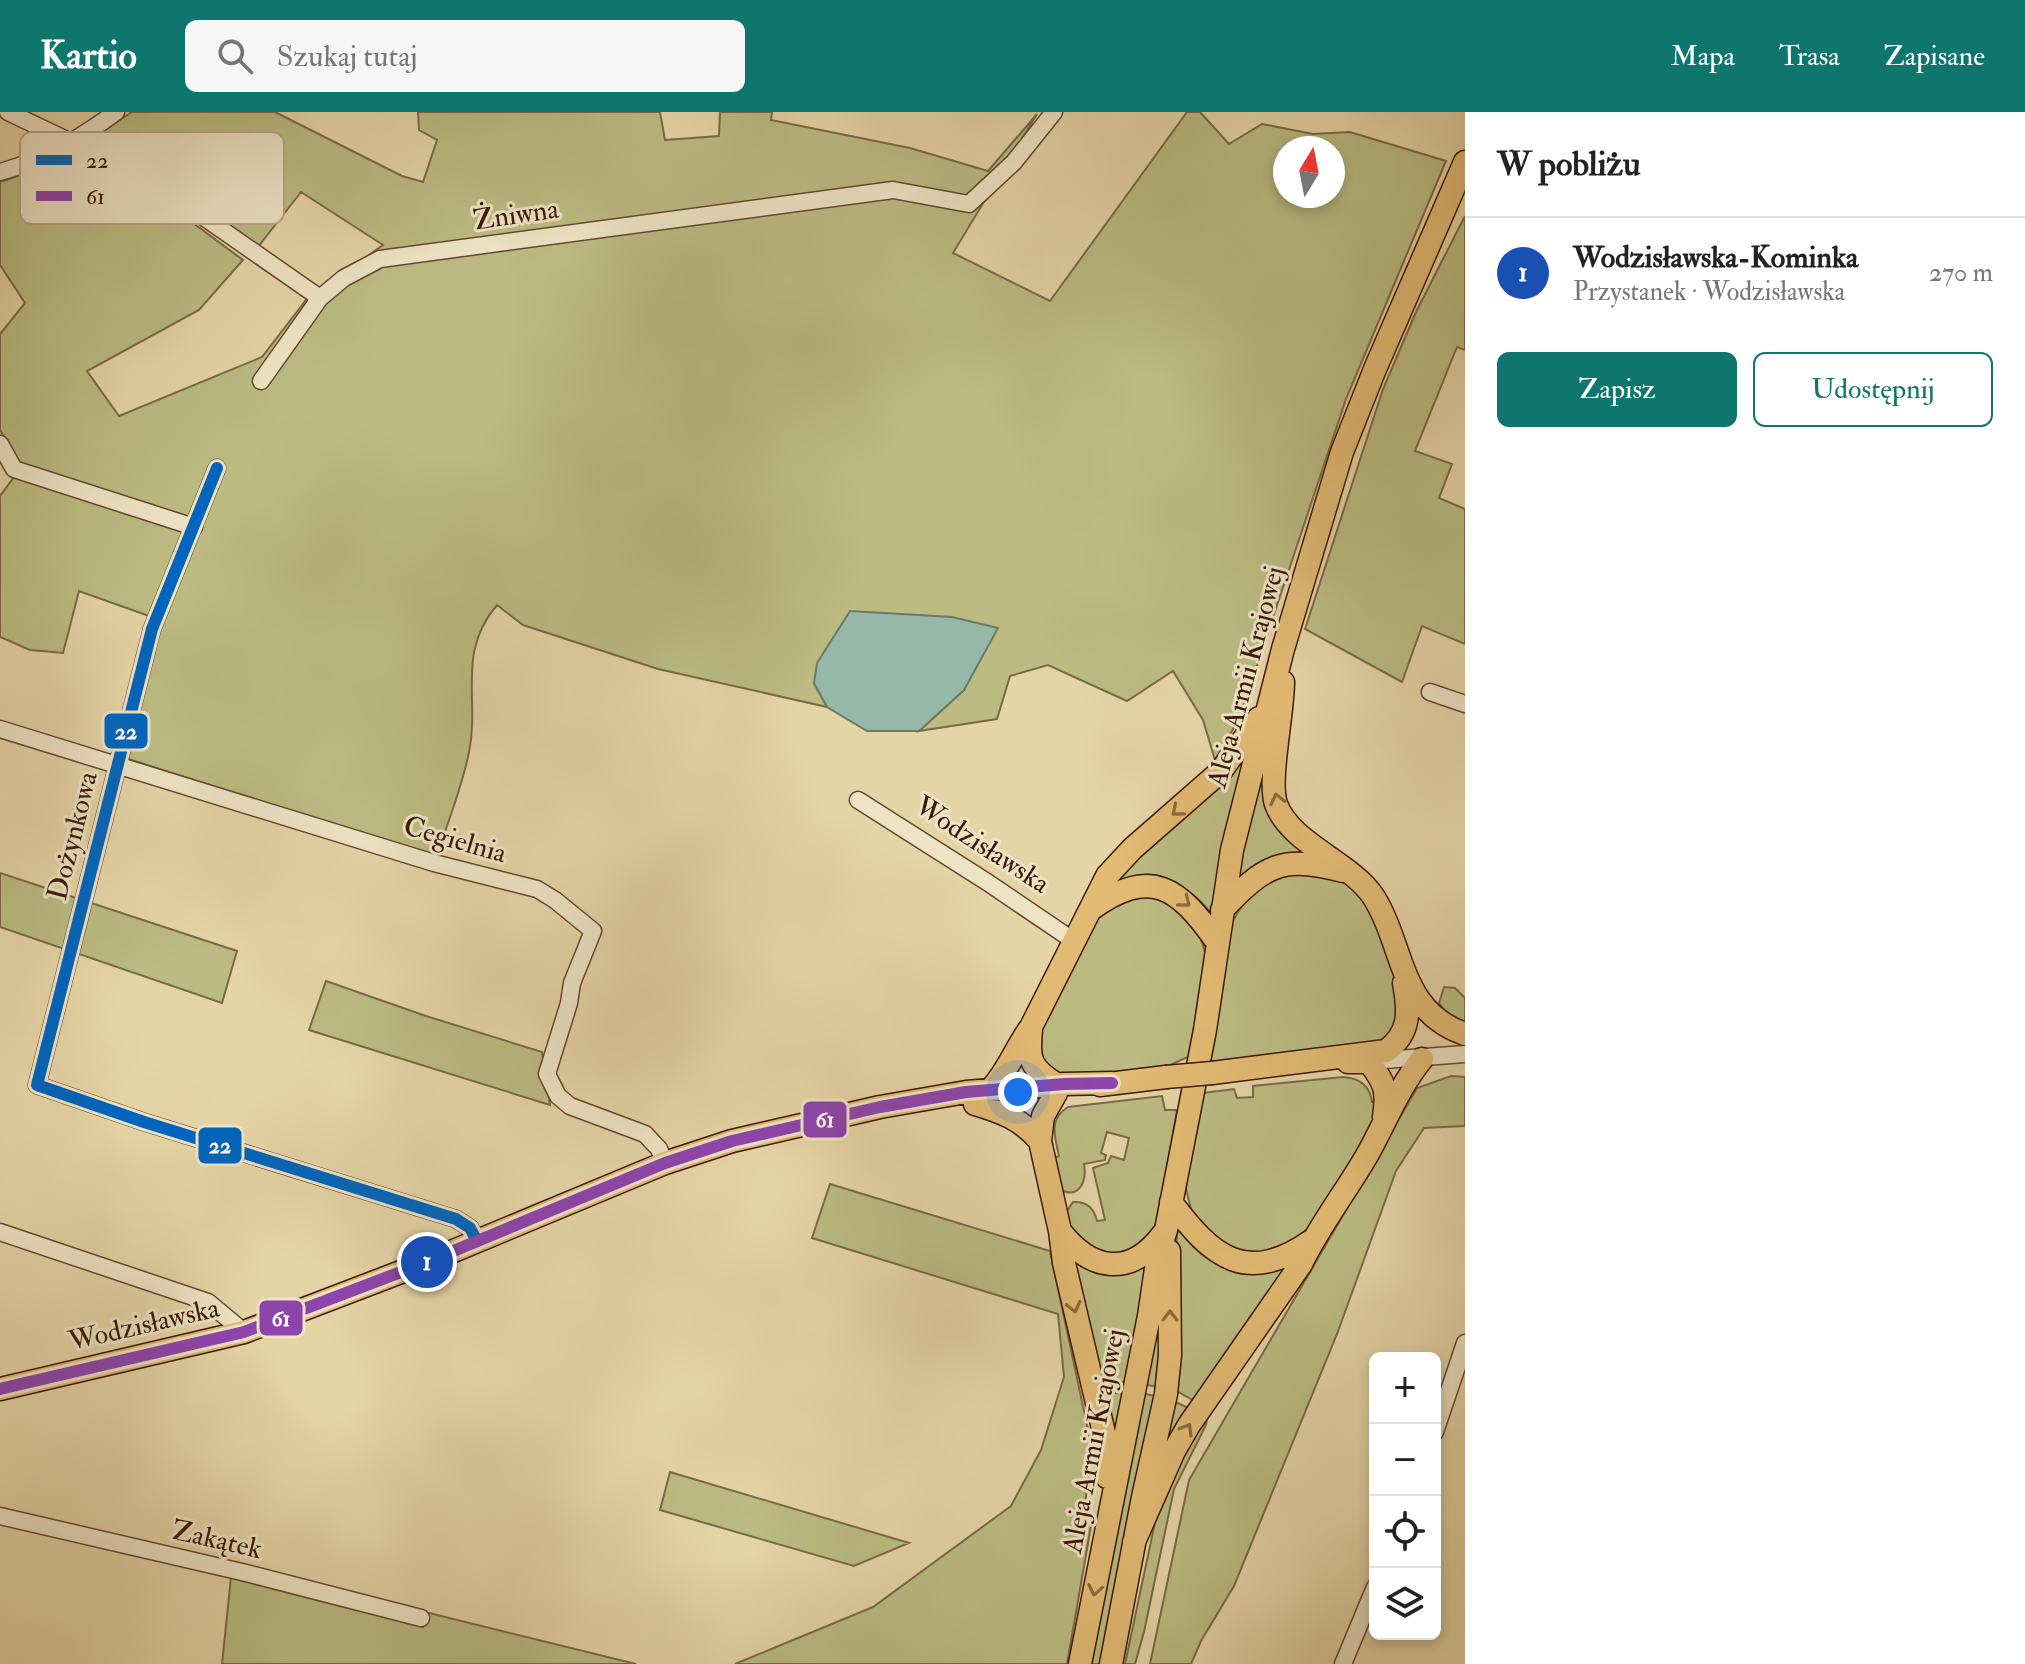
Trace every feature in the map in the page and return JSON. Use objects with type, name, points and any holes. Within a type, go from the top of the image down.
[{"type":"main road","name":"Aleja Armii Krajowej","points":[[1080,1664],[1149,1316],[1158,1255],[1166,1230],[1205,1030],[1222,910],[1242,804],[1283,649],[1342,452],[1380,356],[1465,162]]},
{"type":"main road","points":[[1283,649],[1283,703],[1273,788],[1276,804],[1291,828],[1328,854],[1375,899],[1401,966],[1422,1005],[1432,1016],[1465,1034]]},
{"type":"main road","points":[[1040,1141],[1025,1125],[983,1097],[1004,1074],[1031,1027],[1107,876],[1132,849],[1221,771],[1266,711]]},
{"type":"main road","points":[[1222,910],[1254,878],[1279,866],[1309,863],[1345,871]]},
{"type":"main road","points":[[1089,910],[1105,899],[1134,887],[1165,889],[1195,910],[1217,942]]},
{"type":"main road","points":[[1384,1122],[1385,1086],[1377,1056],[1403,1034],[1407,1024],[1409,1009],[1401,966]]},
{"type":"main road","points":[[1031,1027],[1029,1055],[1040,1073],[1056,1089],[1043,1116],[1040,1141],[1064,1263],[1107,1448],[1110,1516]]},
{"type":"main road","name":"Wodzisławska","points":[[0,1389],[244,1332],[665,1163],[742,1138],[841,1117],[881,1116],[983,1097],[1377,1056]]},
{"type":"main road","points":[[1134,1542],[1174,1451],[1189,1425],[1301,1264],[1312,1240],[1349,1186],[1404,1083],[1422,1059]]},
{"type":"main road","points":[[1171,1202],[1205,1244],[1221,1255],[1236,1260],[1254,1262],[1280,1259],[1312,1240]]},
{"type":"main road","name":"Aleja Armii Krajowej","points":[[1111,1664],[1169,1376],[1170,1266],[1166,1230]]},
{"type":"main road","points":[[1060,1231],[1077,1251],[1089,1259],[1104,1264],[1120,1264],[1148,1252],[1166,1230]]},
{"type":"street","points":[[8,112],[50,132]]},
{"type":"street","points":[[88,132],[116,112]]},
{"type":"street","name":"Żniwna","points":[[320,298],[344,278],[380,259],[893,190],[969,204],[1014,162],[1054,112]]},
{"type":"street","points":[[0,172],[20,166]]},
{"type":"street","points":[[214,224],[320,298],[261,381]]},
{"type":"street","points":[[0,444],[14,469],[194,527]]},
{"type":"street","name":"Dożynkowa","points":[[217,468],[152,629],[37,1085],[144,1122],[456,1219],[470,1228],[477,1241]]},
{"type":"street","points":[[1430,692],[1465,704]]},
{"type":"street","name":"Cegielnia","points":[[0,729],[434,863],[537,889],[555,900],[593,931],[572,983],[569,1003],[547,1074],[558,1096],[570,1106],[645,1134],[659,1149],[665,1163]]},
{"type":"street","name":"Wodzisławska","points":[[858,800],[1074,941]]},
{"type":"street","name":"Wodzisławska","points":[[1377,1056],[1465,1044]]},
{"type":"street","name":"Wodzisławska","points":[[1377,1056],[1422,1059],[1465,1054]]},
{"type":"street","points":[[0,1232],[208,1302],[244,1332]]},
{"type":"street","points":[[1438,1424],[1465,1343]]},
{"type":"street","name":"Zakątek","points":[[0,1516],[242,1572],[421,1618]]},
{"type":"street","points":[[1343,1664],[1369,1601]]},
{"type":"green space","points":[[132,112],[275,112],[402,176],[423,182],[437,140],[419,130],[418,112],[660,112],[665,140],[719,136],[720,112],[772,112],[771,120],[910,148],[988,171],[1037,114],[953,253],[1050,301],[1187,112],[1200,112],[1229,144],[1262,124],[1313,134],[1350,132],[1446,161],[1346,399],[1239,719],[1215,760],[1203,720],[1173,671],[1127,701],[1048,665],[1010,676],[997,719],[919,731],[964,690],[814,683],[827,707],[658,669],[523,625],[497,605],[484,623],[477,641],[473,659],[469,752],[436,858],[116,755],[138,679],[149,616],[79,591],[63,653],[30,650],[0,637],[0,496],[17,473],[13,452],[0,430],[0,334],[25,303],[0,265],[0,182],[20,175],[20,224],[194,224],[243,260],[199,310],[87,371],[119,416],[262,357],[306,300],[383,245],[301,192],[284,214],[284,132],[104,130]]},
{"type":"green space","points":[[1465,216],[1465,350],[1457,347],[1415,451],[1452,464],[1439,498],[1465,509],[1465,644],[1422,626],[1402,682],[1305,629],[1383,389],[1416,312]]},
{"type":"green space","points":[[225,224],[276,224],[258,247]]},
{"type":"green space","points":[[1237,759],[1244,762],[1214,912],[1211,913],[1180,886],[1168,881],[1142,877],[1114,882]]},
{"type":"green space","points":[[1260,766],[1306,852],[1270,859],[1239,878],[1247,820]]},
{"type":"green space","points":[[1300,872],[1342,882],[1365,902],[1382,934],[1403,1001],[1402,1012],[1388,1040],[1210,1062],[1232,923],[1244,903],[1259,889]]},
{"type":"green space","points":[[0,873],[237,951],[222,1003],[0,927]]},
{"type":"green space","points":[[1146,896],[1169,904],[1188,918],[1204,949],[1206,961],[1190,1056],[1168,1066],[1062,1077],[1044,1066],[1037,1037],[1095,920],[1122,900]]},
{"type":"green space","points":[[326,981],[542,1052],[550,1105],[309,1030]]},
{"type":"green space","points":[[1444,987],[1455,988],[1465,998],[1465,1022],[1447,1014],[1439,1003]]},
{"type":"green space","points":[[1451,1076],[1465,1077],[1465,1126],[1424,1128],[1396,1171],[1337,1334],[1234,1586],[1191,1664],[1150,1664],[1189,1480],[1417,1088]]},
{"type":"green space","points":[[1343,1077],[1359,1081],[1369,1091],[1372,1102],[1381,1102],[1360,1151],[1308,1228],[1294,1241],[1262,1252],[1230,1249],[1193,1217],[1185,1185],[1203,1093],[1234,1089],[1237,1098],[1253,1097],[1253,1086]]},
{"type":"green space","points":[[1162,1096],[1165,1110],[1177,1110],[1157,1224],[1139,1246],[1104,1254],[1073,1235],[1065,1214],[1073,1202],[1078,1202],[1089,1206],[1097,1221],[1105,1220],[1093,1168],[1108,1163],[1111,1156],[1124,1160],[1129,1138],[1107,1132],[1101,1153],[1106,1155],[1105,1160],[1084,1164],[1083,1183],[1076,1191],[1066,1192],[1059,1189],[1052,1159],[1059,1156],[1055,1123],[1068,1107]]},
{"type":"green space","points":[[830,1184],[1050,1251],[1091,1444],[1084,1517],[1091,1526],[1067,1664],[735,1664],[873,1607],[1011,1506],[1041,1450],[1064,1377],[1058,1314],[812,1238]]},
{"type":"green space","points":[[1180,1231],[1203,1256],[1226,1267],[1286,1267],[1198,1403],[1173,1389],[1176,1251],[1177,1233]]},
{"type":"green space","points":[[1072,1261],[1092,1270],[1110,1273],[1149,1265],[1127,1381],[1099,1387]]},
{"type":"green space","points":[[1159,1297],[1161,1388],[1143,1384]]},
{"type":"green space","points":[[1125,1391],[1115,1443],[1101,1396]]},
{"type":"green space","points":[[1142,1393],[1159,1397],[1102,1664],[1089,1664]]},
{"type":"green space","points":[[1171,1400],[1193,1410],[1162,1464]]},
{"type":"green space","points":[[1200,1416],[1207,1419],[1206,1425],[1174,1489],[1135,1664],[1125,1664],[1161,1494]]},
{"type":"green space","points":[[670,1472],[909,1543],[854,1566],[660,1510]]},
{"type":"green space","points":[[231,1577],[423,1627],[429,1613],[636,1664],[222,1664]]},
{"type":"shaded area","points":[[850,611],[952,617],[998,628],[964,690],[919,731],[867,731],[827,707],[814,683],[817,663]]},
{"type":"transit line","name":"22","points":[[217,468],[152,629],[37,1085],[144,1122],[456,1219],[470,1228],[477,1241]]},
{"type":"transit line","name":"61","points":[[0,1389],[244,1332],[427,1262],[665,1163],[732,1141],[880,1107],[966,1092],[1112,1083]]},
{"type":"place","name":"Wodzisławska-Kominka","points":[[427,1262]]}]
